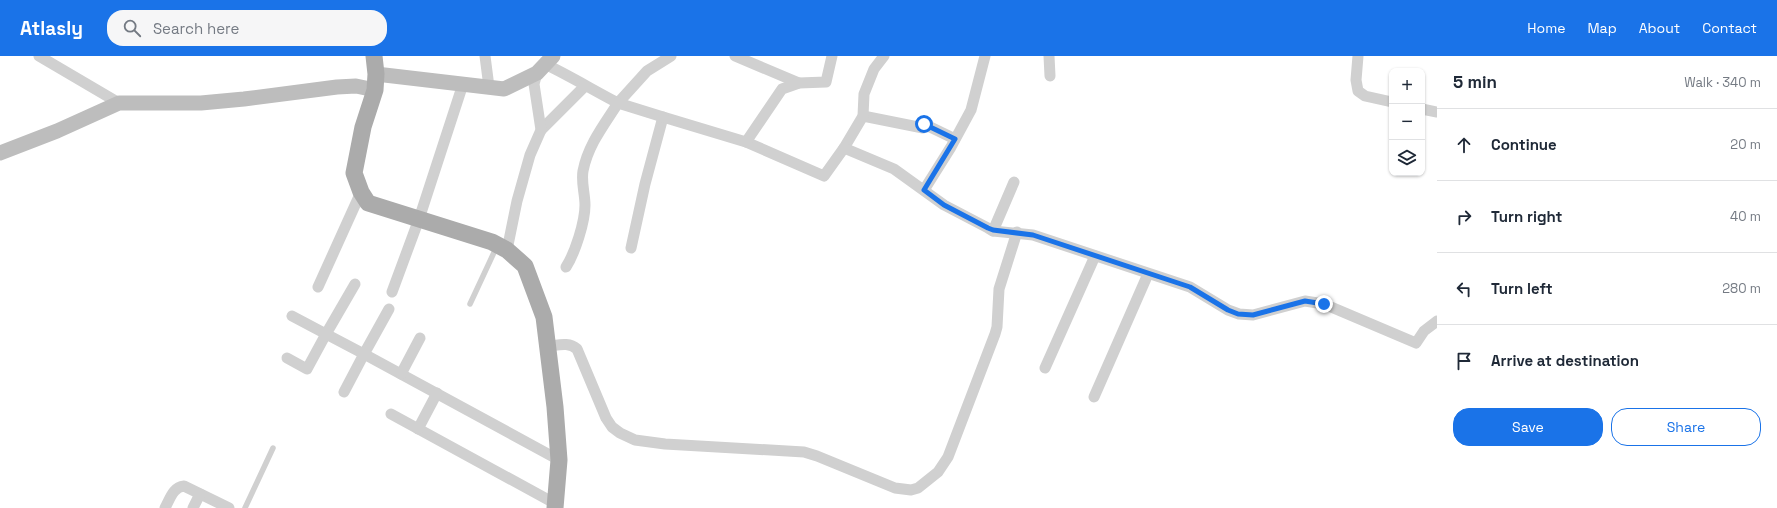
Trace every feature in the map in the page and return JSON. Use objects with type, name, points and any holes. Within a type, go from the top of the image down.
[{"type":"main road","points":[[375,71],[354,174],[368,204],[419,219],[502,247],[525,266],[544,317],[549,346],[559,460],[556,506]]},
{"type":"street","points":[[39,56],[119,103]]},
{"type":"street","points":[[566,267],[571,260],[582,224],[585,206],[583,173],[589,149],[618,103],[647,71],[671,56]]},
{"type":"street","points":[[735,56],[799,83]]},
{"type":"street","points":[[746,142],[782,89],[799,83],[826,82],[832,56]]},
{"type":"street","points":[[545,64],[618,103],[746,142],[824,176],[844,148],[863,116],[864,94],[874,69],[884,56]]},
{"type":"street","points":[[924,190],[971,110],[985,56]]},
{"type":"street","points":[[1049,56],[1050,76]]},
{"type":"street","points":[[1358,56],[1356,80],[1358,91],[1365,96],[1389,101]]},
{"type":"street","points":[[486,59],[489,87]]},
{"type":"street","points":[[0,153],[57,131],[119,103],[201,103],[356,86],[375,71],[504,89],[545,64]]},
{"type":"street","points":[[541,130],[534,84],[545,64]]},
{"type":"street","points":[[392,292],[419,219],[464,84]]},
{"type":"street","points":[[502,247],[530,155],[541,130],[585,86]]},
{"type":"street","points":[[1425,110],[1437,112]]},
{"type":"street","points":[[863,116],[924,126],[955,139]]},
{"type":"street","points":[[631,248],[645,184],[663,117]]},
{"type":"street","points":[[844,148],[894,169],[944,205],[993,230],[1033,235],[1190,287],[1228,310],[1245,315],[1257,314],[1305,301],[1314,302],[1324,304],[1416,343],[1424,331],[1437,322]]},
{"type":"street","points":[[993,230],[1014,182]]},
{"type":"street","points":[[318,287],[362,192]]},
{"type":"street","points":[[549,346],[568,345],[578,349],[606,418],[612,427],[628,438],[665,444],[804,452],[818,456],[895,488],[911,490],[925,483],[938,472],[952,448],[995,334],[997,327],[999,290],[1017,232]]},
{"type":"street","points":[[1045,368],[1095,256]]},
{"type":"street","points":[[1094,397],[1148,274]]},
{"type":"street","points":[[287,358],[307,369],[355,284]]},
{"type":"street","points":[[344,392],[389,309]]},
{"type":"street","points":[[292,316],[559,460]]},
{"type":"street","points":[[401,374],[420,338]]},
{"type":"street","points":[[418,429],[437,393]]},
{"type":"street","points":[[391,414],[556,506]]},
{"type":"street","points":[[165,508],[175,490],[178,487],[184,486],[229,508]]},
{"type":"street","points":[[193,508],[198,493]]},
{"type":"lane","points":[[470,304],[502,247]]},
{"type":"lane","points":[[245,508],[273,448]]},
{"type":"route","points":[[924,124],[955,139],[924,190],[944,205],[988,228],[993,230],[1033,235],[1190,287],[1228,310],[1238,314],[1253,315],[1305,301],[1324,304]]}]
